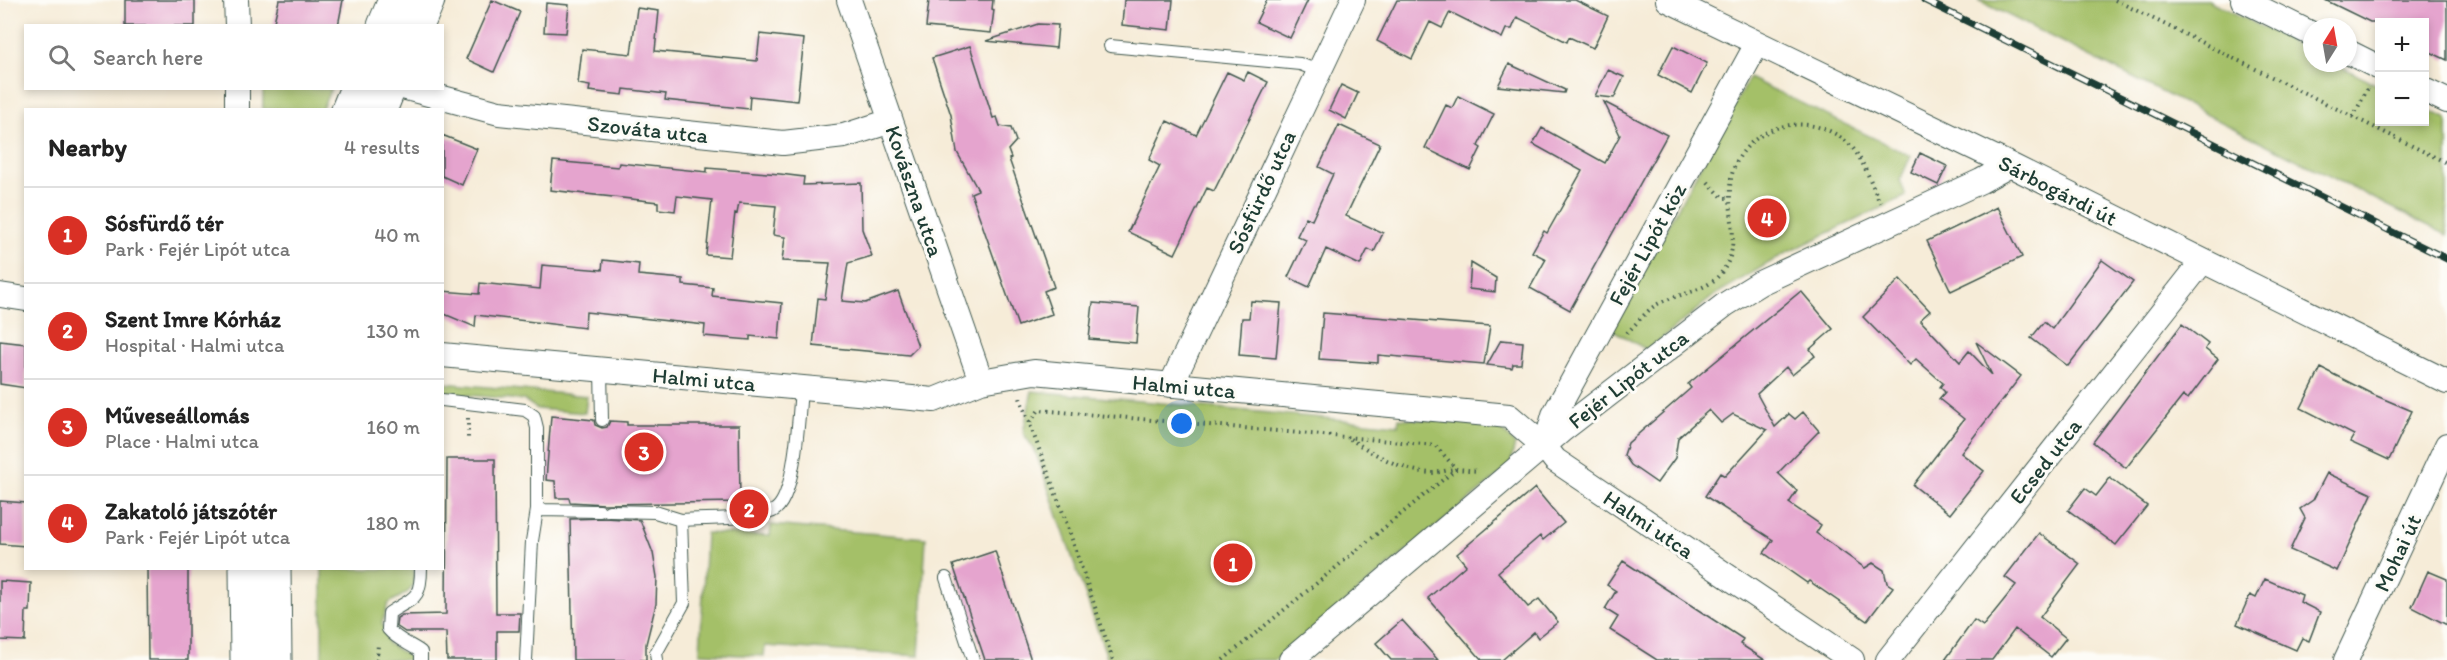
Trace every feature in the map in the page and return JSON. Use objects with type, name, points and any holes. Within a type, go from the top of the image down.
[{"type":"main road","points":[[385,24],[395,0]]},
{"type":"main road","points":[[418,24],[428,0]]},
{"type":"main road","points":[[349,108],[356,90]]},
{"type":"main road","points":[[381,108],[388,90]]},
{"type":"main road","points":[[246,570],[247,660]]},
{"type":"main road","points":[[274,570],[275,660]]},
{"type":"street","points":[[237,0],[237,24]]},
{"type":"street","name":"Kovászna utca","points":[[849,0],[981,381]]},
{"type":"street","name":"Sósfürdő utca","points":[[1171,385],[1353,0]]},
{"type":"street","name":"Sárbogárdi út","points":[[1668,0],[2010,165],[2447,382]]},
{"type":"street","points":[[2243,0],[2303,30]]},
{"type":"street","name":"Fejér Lipót köz","points":[[1545,447],[1554,415],[1757,44]]},
{"type":"street","points":[[2357,57],[2375,66]]},
{"type":"street","points":[[237,90],[237,108]]},
{"type":"street","name":"Szováta utca","points":[[413,90],[499,113],[783,143],[844,136],[891,121]]},
{"type":"street","points":[[2429,92],[2447,101]]},
{"type":"street","name":"Fejér Lipót utca","points":[[1291,660],[1570,424],[1725,303],[1760,283],[1981,182],[2010,165]]},
{"type":"street","name":"Ecsed utca","points":[[1888,660],[2202,262]]},
{"type":"street","points":[[0,295],[24,299]]},
{"type":"street","name":"Halmi utca","points":[[444,355],[934,400],[981,381],[1034,372],[1509,416],[1545,447],[1556,460],[1852,660]]},
{"type":"street","name":"Mohai út","points":[[2346,660],[2447,445]]},
{"type":"lane","points":[[1110,46],[1300,64],[1318,71]]},
{"type":"lane","points":[[601,370],[602,420]]},
{"type":"lane","points":[[537,510],[655,512],[681,520],[762,515],[776,510],[784,498],[790,480],[801,387]]},
{"type":"lane","points":[[444,400],[525,410],[534,416],[537,428],[537,510],[532,542],[526,660]]},
{"type":"lane","points":[[657,660],[656,653],[684,603],[681,520]]},
{"type":"lane","points":[[420,570],[421,586],[415,598],[389,613],[388,629],[395,638],[421,652],[421,660]]},
{"type":"lane","points":[[946,578],[973,660]]},
{"type":"path","points":[[2115,0],[2447,163]]},
{"type":"path","points":[[2353,117],[2377,72]]},
{"type":"path","points":[[1623,337],[1653,307],[1712,282],[1722,272],[1729,257],[1733,237],[1728,198],[1735,163],[1748,146],[1762,134],[1776,127],[1794,124],[1814,125],[1827,130],[1852,147],[1889,223]]},
{"type":"path","points":[[1011,375],[1030,422],[1113,660]]},
{"type":"path","points":[[1030,422],[1039,410],[1435,445],[1456,469]]},
{"type":"path","points":[[1348,437],[1370,452],[1414,470],[1432,473],[1456,469],[1493,472],[1509,477]]},
{"type":"path","points":[[1223,660],[1456,469]]},
{"type":"green space","points":[[1978,0],[2208,0],[2303,48],[2303,72],[2352,72],[2375,84],[2375,126],[2429,126],[2429,110],[2447,119],[2447,235]]},
{"type":"green space","points":[[1749,78],[1911,156],[1900,180],[1906,196],[1784,254],[1716,294],[1647,350],[1611,329]]},
{"type":"green space","points":[[263,90],[331,90],[322,108],[263,108]]},
{"type":"green space","points":[[444,383],[587,396],[585,413],[537,409],[524,400],[444,393]]},
{"type":"green space","points":[[1032,391],[1398,425],[1399,418],[1497,425],[1515,444],[1510,466],[1275,660],[1108,660],[1035,450],[1023,433]]},
{"type":"green space","points":[[771,525],[926,538],[919,656],[765,646],[764,656],[700,653],[706,533],[770,536]]},
{"type":"green space","points":[[322,570],[414,570],[411,589],[388,604],[382,623],[388,644],[415,660],[322,660]]},
{"type":"building","points":[[125,0],[195,0],[195,24],[125,24]]},
{"type":"building","points":[[279,0],[343,0],[338,24],[273,24]]},
{"type":"building","points":[[492,0],[520,12],[494,72],[466,59]]},
{"type":"building","points":[[929,0],[993,0],[991,33],[926,27]]},
{"type":"building","points":[[1124,0],[1173,0],[1170,30],[1122,25]]},
{"type":"building","points":[[1267,0],[1308,0],[1290,38],[1256,22]]},
{"type":"building","points":[[1397,0],[1575,0],[1608,16],[1593,48],[1569,37],[1567,42],[1517,17],[1512,29],[1506,29],[1502,38],[1450,12],[1442,28],[1430,22],[1412,59],[1377,41]]},
{"type":"building","points":[[2325,0],[2447,0],[2447,60],[2429,51],[2429,18],[2375,18],[2375,22],[2370,22]]},
{"type":"building","points":[[546,3],[569,5],[566,33],[544,32]]},
{"type":"building","points":[[637,8],[659,11],[655,51],[757,61],[760,34],[804,39],[797,101],[750,96],[749,109],[665,100],[666,94],[624,89],[623,95],[589,91],[590,86],[578,84],[582,49],[631,54]]},
{"type":"building","points":[[1038,24],[1058,25],[1056,48],[986,41]]},
{"type":"building","points":[[970,46],[993,118],[997,117],[1000,126],[1011,128],[1016,141],[1008,150],[1011,158],[1009,159],[1054,287],[1044,291],[1052,314],[1018,326],[971,193],[978,190],[957,152],[951,115],[932,58]]},
{"type":"building","points":[[1673,46],[1707,63],[1692,93],[1658,75]]},
{"type":"building","points":[[1509,64],[1565,90],[1564,93],[1498,86]]},
{"type":"building","points":[[1608,70],[1624,77],[1614,98],[1595,96]]},
{"type":"building","points":[[1227,72],[1244,80],[1248,72],[1268,82],[1214,191],[1207,188],[1175,254],[1128,232],[1160,166],[1149,160],[1167,121],[1196,135]]},
{"type":"building","points":[[1341,85],[1358,93],[1346,119],[1329,110]]},
{"type":"building","points":[[1458,96],[1494,114],[1478,146],[1481,148],[1470,170],[1425,148],[1446,105],[1452,108]]},
{"type":"building","points":[[1604,102],[1667,135],[1570,310],[1530,288],[1546,259],[1532,252],[1544,231],[1547,233],[1582,171],[1533,144],[1542,128],[1605,163],[1620,135]]},
{"type":"building","points":[[1339,125],[1380,144],[1346,216],[1383,233],[1374,252],[1368,249],[1360,265],[1326,249],[1309,287],[1288,277],[1306,240],[1297,236],[1306,217],[1312,220],[1333,174],[1319,167]]},
{"type":"building","points":[[444,136],[477,149],[462,185],[444,177]]},
{"type":"building","points":[[1920,153],[1947,166],[1938,185],[1911,172]]},
{"type":"building","points":[[553,161],[618,167],[619,163],[707,172],[707,168],[780,174],[804,177],[803,185],[861,183],[862,229],[872,256],[848,263],[842,301],[865,303],[898,291],[918,346],[909,355],[813,346],[818,298],[825,299],[830,263],[782,261],[785,237],[773,235],[776,206],[739,203],[737,214],[735,213],[730,257],[706,255],[712,200],[677,196],[675,211],[658,209],[658,202],[550,190]]},
{"type":"building","points":[[1997,207],[2022,257],[1951,291],[1927,241]]},
{"type":"building","points":[[603,260],[639,264],[638,275],[683,279],[683,285],[713,288],[712,296],[782,303],[779,339],[750,336],[750,340],[704,336],[705,325],[586,312],[585,328],[476,315],[475,327],[444,314],[444,291],[479,294],[480,283],[540,289],[542,265],[602,270]]},
{"type":"building","points":[[2102,260],[2133,282],[2068,366],[2031,338],[2044,322],[2052,329]]},
{"type":"building","points":[[1471,263],[1496,278],[1495,292],[1469,289]]},
{"type":"building","points":[[1900,279],[1930,311],[1920,320],[1960,362],[1969,351],[1992,375],[1976,342],[2021,376],[1961,453],[1984,471],[1950,514],[1913,485],[1964,419],[1939,399],[1945,392],[1940,387],[1943,383],[1916,359],[1910,365],[1863,317]]},
{"type":"building","points":[[1801,291],[1833,329],[1810,349],[1815,356],[1792,375],[1786,367],[1757,394],[1775,427],[1789,414],[1795,419],[1803,412],[1819,431],[1778,473],[1797,491],[1789,503],[1821,525],[1816,533],[1865,568],[1873,563],[1884,570],[1887,583],[1893,587],[1867,621],[1764,553],[1773,540],[1705,496],[1720,473],[1725,476],[1767,430],[1733,414],[1721,423],[1709,410],[1678,438],[1675,458],[1657,483],[1631,465],[1624,455],[1628,443],[1691,388],[1688,384]]},
{"type":"building","points":[[1251,301],[1281,303],[1276,358],[1239,355],[1242,318],[1249,318]]},
{"type":"building","points":[[1093,303],[1139,307],[1136,343],[1089,339]]},
{"type":"building","points":[[1323,313],[1490,326],[1484,364],[1378,355],[1378,363],[1319,359]]},
{"type":"building","points":[[2182,324],[2208,344],[2205,349],[2218,359],[2188,399],[2183,396],[2126,468],[2093,442]]},
{"type":"building","points":[[1501,340],[1523,342],[1521,364],[1513,364],[1512,368],[1487,365]]},
{"type":"building","points":[[0,341],[24,344],[24,388],[0,384]]},
{"type":"building","points":[[2321,368],[2412,411],[2389,460],[2350,442],[2354,435],[2301,408]]},
{"type":"building","points":[[551,416],[594,420],[595,425],[602,428],[607,427],[610,421],[627,422],[627,425],[739,425],[740,502],[604,504],[570,502],[569,498],[556,498],[555,481],[546,480]]},
{"type":"building","points":[[447,459],[495,459],[496,613],[520,613],[519,631],[497,631],[497,660],[447,660],[446,632],[405,632],[396,626],[397,618],[402,615],[446,614]]},
{"type":"building","points":[[2327,473],[2372,494],[2337,571],[2290,550],[2305,518],[2300,509],[2313,500]]},
{"type":"building","points":[[2110,478],[2147,506],[2116,545],[2068,510],[2085,488],[2096,496]]},
{"type":"building","points":[[1535,488],[1564,523],[1543,540],[1540,536],[1498,572],[1528,607],[1539,599],[1558,622],[1538,638],[1534,632],[1502,660],[1482,660],[1428,598],[1466,565],[1457,554]]},
{"type":"building","points":[[0,501],[24,503],[24,546],[0,544]]},
{"type":"building","points":[[570,519],[640,520],[653,553],[657,577],[656,604],[646,644],[646,660],[573,660]]},
{"type":"building","points":[[2039,533],[2080,564],[2040,617],[2066,638],[2051,657],[2015,629],[1992,660],[1945,660],[1974,620],[1983,626],[2016,585],[2005,577]]},
{"type":"building","points":[[995,551],[1031,660],[985,660],[953,565]]},
{"type":"building","points":[[1623,561],[1743,639],[1740,644],[1765,660],[1657,660],[1610,630],[1618,617],[1605,609],[1616,591],[1607,585]]},
{"type":"building","points":[[147,570],[188,570],[188,660],[148,660]]},
{"type":"building","points":[[2428,571],[2447,579],[2447,625],[2412,607]]},
{"type":"building","points":[[2265,579],[2302,595],[2300,602],[2320,612],[2309,641],[2302,638],[2296,650],[2237,624],[2250,595],[2256,598]]},
{"type":"building","points":[[0,581],[31,583],[30,611],[26,611],[25,641],[0,640]]},
{"type":"building","points":[[1402,620],[1438,660],[1391,660],[1376,643]]},
{"type":"railway","points":[[1924,0],[2447,259]]},
{"type":"place","name":"Zakatoló játszótér","points":[[1767,218]]},
{"type":"place","name":"Műveseállomás","points":[[644,452]]},
{"type":"place","name":"Szent Imre Kórház","points":[[749,509]]},
{"type":"place","name":"Sósfürdő tér","points":[[1233,563]]}]
